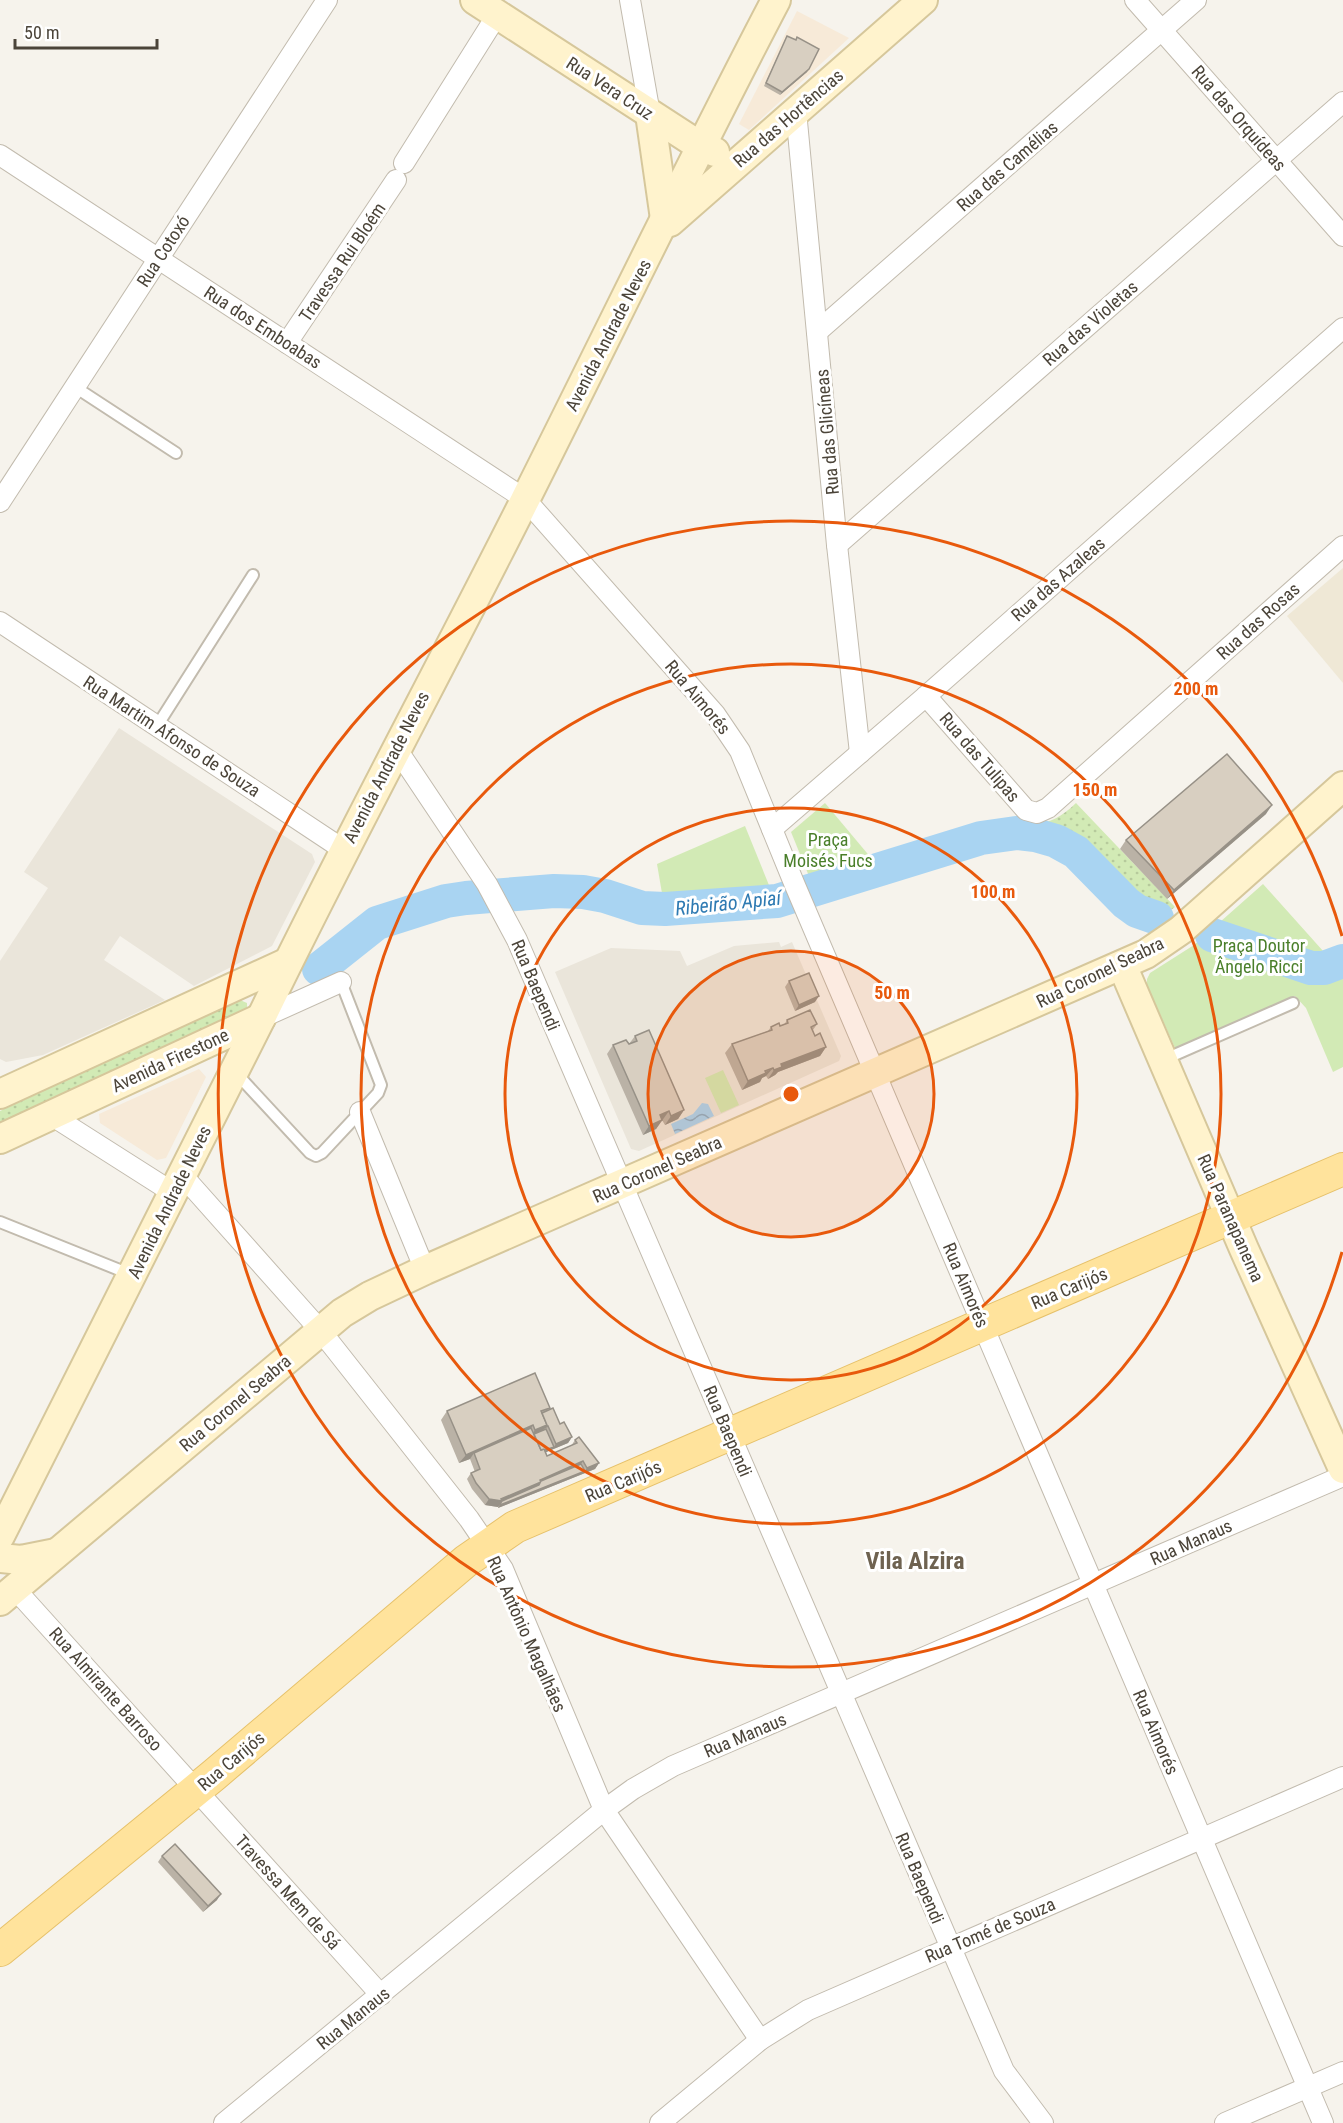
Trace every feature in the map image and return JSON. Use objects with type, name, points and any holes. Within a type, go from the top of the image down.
[{"type":"main road","name":"Avenida Andrade Neves","points":[[0,1536],[344,850],[525,499],[661,229],[700,146],[776,0]]},
{"type":"main road","name":"Rua das Hortências","points":[[661,229],[923,0]]},
{"type":"main road","name":"Rua Vera Cruz","points":[[486,7],[700,146],[725,156],[736,156],[752,150]]},
{"type":"main road","points":[[650,114],[661,229]]},
{"type":"main road","name":"Rua Coronel Seabra","points":[[8,1595],[320,1330],[370,1296],[1146,954],[1182,930],[1343,786]]},
{"type":"main road","points":[[4,1089],[288,962]]},
{"type":"main road","name":"Rua Paranapanema","points":[[1122,965],[1343,1469]]},
{"type":"main road","name":"Avenida Firestone","points":[[0,1139],[261,1018]]},
{"type":"main road","name":"Rua Carijós","points":[[0,1950],[196,1790],[487,1545],[515,1527],[1343,1169]]},
{"type":"main road","points":[[0,1558],[21,1560],[56,1553]]},
{"type":"street","name":"Rua Cotoxó","points":[[0,502],[327,0]]},
{"type":"street","points":[[630,0],[650,114]]},
{"type":"street","name":"Rua das Orquídeas","points":[[1135,0],[1343,236]]},
{"type":"street","name":"Rua das Camélias","points":[[817,332],[1196,0]]},
{"type":"street","name":"Travessa Rui Bloém","points":[[287,344],[400,171],[486,7]]},
{"type":"street","name":"Rua das Violetas","points":[[837,545],[1343,102]]},
{"type":"street","name":"Rua das Glicíneas","points":[[796,111],[837,545],[860,753]]},
{"type":"street","name":"Rua dos Emboabas","points":[[0,155],[525,499]]},
{"type":"street","name":"Rua das Azaleas","points":[[772,829],[1343,328]]},
{"type":"street","name":"Rua Aimorés","points":[[525,499],[715,714],[740,751],[875,1074],[1323,2123]]},
{"type":"street","name":"Rua das Rosas","points":[[1037,813],[1048,808],[1343,546]]},
{"type":"street","name":"Rua Martim Afonso de Souza","points":[[0,622],[344,850]]},
{"type":"street","name":"Rua das Tulipas","points":[[926,696],[1026,810],[1037,813]]},
{"type":"street","name":"Rua Baependi","points":[[396,748],[487,884],[517,940],[1004,2072],[1043,2123]]},
{"type":"street","name":"Avenida Firestone","points":[[261,1018],[341,982]]},
{"type":"street","points":[[360,1112],[425,1270]]},
{"type":"street","name":"Rua Antônio Magalhães","points":[[51,1115],[177,1183],[320,1330],[469,1519],[503,1569],[604,1810],[760,2040]]},
{"type":"street","name":"Rua Manaus","points":[[224,2123],[604,1810],[633,1789],[673,1767],[1343,1476]]},
{"type":"street","name":"Rua Almirante Barroso","points":[[8,1595],[196,1790]]},
{"type":"street","name":"Rua Tomé de Souza","points":[[660,2123],[760,2040],[808,2010],[1343,1778]]},
{"type":"street","name":"Travessa Mem de Sá","points":[[196,1790],[381,1995]]},
{"type":"street","points":[[1225,2123],[1343,2072]]},
{"type":"lane","points":[[75,387],[176,453]]},
{"type":"lane","points":[[157,726],[253,575]]},
{"type":"lane","points":[[234,1071],[310,1153],[316,1156],[322,1154],[378,1092],[381,1085],[341,982]]},
{"type":"lane","points":[[1163,1060],[1293,1003]]},
{"type":"lane","points":[[0,1222],[132,1275]]},
{"type":"shaded area","points":[[797,11],[849,38],[749,130],[739,124]]},
{"type":"shaded area","points":[[1343,568],[1343,683],[1287,616]]},
{"type":"shaded area","points":[[119,728],[312,854],[315,862],[272,946],[194,986],[120,936],[104,960],[165,1000],[43,1055],[6,1062],[0,1059],[0,961],[48,888],[24,872]]},
{"type":"shaded area","points":[[779,942],[781,947],[792,942],[841,1056],[839,1061],[639,1151],[631,1149],[555,972],[611,948],[680,951],[687,966],[734,946]]},
{"type":"shaded area","points":[[199,1069],[206,1077],[166,1158],[157,1160],[100,1123],[99,1114]]},
{"type":"green space","name":"Praça Moisés Fucs","points":[[825,803],[877,865],[813,886],[791,832]]},
{"type":"green space","points":[[1076,803],[1175,907],[1148,927],[1080,851],[1013,820],[1032,823],[1048,822]]},
{"type":"green space","points":[[745,826],[773,895],[664,905],[657,864]]},
{"type":"green space","name":"Praça Doutor Ângelo Ricci","points":[[1263,884],[1332,961],[1313,972],[1325,977],[1343,969],[1343,1067],[1333,1072],[1306,1008],[1295,996],[1175,1048],[1147,985],[1150,973],[1194,945]]},
{"type":"green space","points":[[240,1000],[247,1003],[244,1010],[0,1124],[0,1111]]},
{"type":"green space","points":[[723,1070],[739,1105],[721,1113],[705,1078]]},
{"type":"water","points":[[702,1103],[708,1104],[714,1116],[675,1134],[671,1124],[693,1114]]},
{"type":"building","points":[[787,36],[796,40],[797,37],[819,49],[809,69],[782,92],[766,83]]},
{"type":"building","points":[[1227,754],[1272,805],[1174,890],[1126,840]]},
{"type":"building","points":[[809,973],[819,996],[799,1005],[789,981]]},
{"type":"building","points":[[810,1010],[817,1024],[811,1027],[815,1036],[820,1033],[826,1047],[781,1064],[782,1067],[765,1071],[766,1073],[748,1081],[732,1044],[772,1030],[771,1027],[779,1023],[780,1026],[788,1023],[787,1020]]},
{"type":"building","points":[[649,1030],[684,1110],[671,1116],[669,1111],[660,1115],[662,1120],[649,1126],[613,1045],[626,1040],[629,1044],[637,1041],[635,1036]]},
{"type":"building","points":[[535,1373],[550,1408],[541,1411],[547,1425],[535,1430],[533,1425],[466,1455],[447,1411]]},
{"type":"building","points":[[553,1408],[560,1424],[564,1422],[572,1437],[556,1444],[548,1426],[544,1428],[547,1425],[542,1413]]},
{"type":"building","points":[[531,1428],[541,1450],[544,1449],[547,1456],[577,1443],[575,1440],[579,1437],[599,1463],[587,1468],[583,1461],[501,1499],[502,1501],[489,1499],[471,1473],[480,1469],[474,1453]]},
{"type":"building","points":[[546,1429],[554,1447],[541,1450],[534,1434]]},
{"type":"building","points":[[581,1464],[585,1471],[500,1505],[502,1501],[539,1485],[541,1481]]},
{"type":"building","points":[[175,1844],[221,1894],[208,1906],[162,1856]]},
{"type":"waterway","name":"Ribeirão Apiaí","points":[[319,969],[377,923],[446,901],[554,891],[583,892],[605,896],[642,908],[665,909],[777,901],[981,838],[1016,833],[1056,841],[1076,852],[1126,903],[1137,911],[1157,918]]},
{"type":"waterway","name":"Ribeirão Apiaí","points":[[1212,935],[1311,968],[1324,968],[1343,961]]},
{"type":"district","name":"Vila Alzira","points":[[915,1561]]}]
